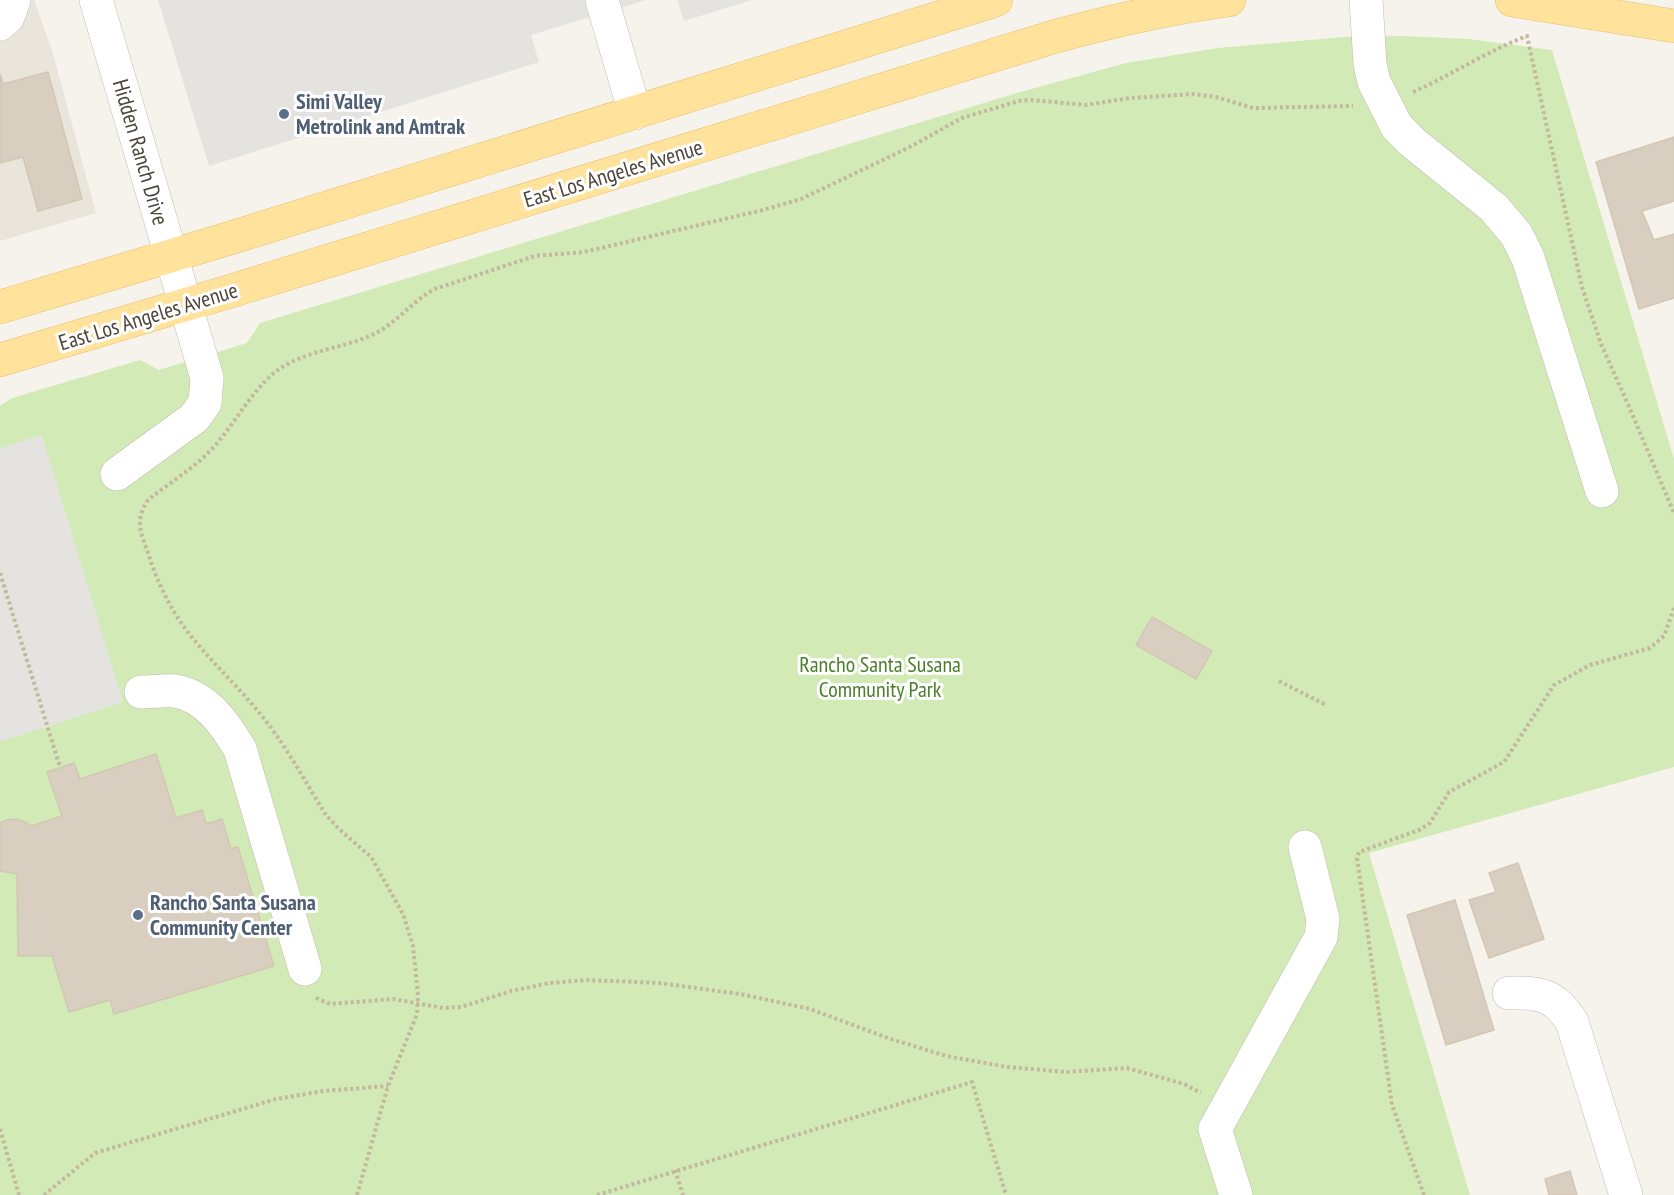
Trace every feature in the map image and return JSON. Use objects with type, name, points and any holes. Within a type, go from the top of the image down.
[{"type":"main road","points":[[0,307],[996,0]]},
{"type":"main road","name":"East Los Angeles Avenue","points":[[0,360],[1053,37],[1131,16],[1228,0]]},
{"type":"main road","points":[[1512,0],[1674,26]]},
{"type":"street","points":[[0,24],[8,17],[14,0]]},
{"type":"street","name":"Hidden Ranch Drive","points":[[96,0],[207,378],[204,403],[194,418],[117,474]]},
{"type":"street","points":[[602,0],[635,113]]},
{"type":"street","points":[[1366,0],[1370,64],[1374,82],[1397,127],[1412,142],[1494,208],[1516,234],[1528,258],[1602,491]]},
{"type":"street","points":[[141,692],[175,691],[197,699],[222,720],[240,749],[305,969]]},
{"type":"street","points":[[1236,1195],[1215,1129],[1320,937],[1323,919],[1305,847]]},
{"type":"street","points":[[1509,993],[1534,993],[1554,1000],[1572,1022],[1626,1195]]},
{"type":"path","points":[[1405,96],[1437,82],[1480,57],[1527,36],[1582,287],[1601,344],[1674,513]]},
{"type":"path","points":[[357,1195],[388,1086],[417,1014],[418,995],[413,946],[404,914],[371,857],[326,815],[262,715],[190,635],[167,600],[153,570],[140,531],[139,521],[142,509],[148,500],[206,455],[262,385],[276,372],[293,362],[370,335],[385,327],[422,296],[435,289],[535,256],[584,252],[801,199],[908,148],[962,118],[1019,101],[1086,105],[1130,98],[1194,94],[1215,97],[1253,108],[1360,106]]},
{"type":"path","points":[[0,573],[60,768]]},
{"type":"path","points":[[1424,1195],[1392,1105],[1357,858],[1359,852],[1419,830],[1430,823],[1449,792],[1504,762],[1554,686],[1590,665],[1650,648],[1664,636],[1674,608]]},
{"type":"path","points":[[1279,681],[1326,705]]},
{"type":"path","points":[[305,969],[315,998],[330,1004],[393,999],[443,1008],[462,1007],[511,991],[550,983],[586,980],[659,983],[741,994],[810,1009],[888,1038],[946,1056],[1007,1067],[1066,1072],[1127,1068],[1184,1084],[1227,1108]]},
{"type":"path","points":[[597,1195],[972,1082],[1006,1195]]},
{"type":"path","points":[[44,1195],[95,1153],[276,1099],[323,1091],[388,1086]]},
{"type":"path","points":[[0,1129],[19,1195]]},
{"type":"path","points":[[675,1170],[682,1195]]},
{"type":"shaded area","points":[[0,0],[34,0],[52,50],[96,213],[0,241]]},
{"type":"shaded area","name":"Simi Valley Metrolink and Amtrak","points":[[158,0],[646,0],[531,35],[539,62],[209,166]]},
{"type":"shaded area","points":[[677,0],[752,0],[684,21]]},
{"type":"shaded area","points":[[42,435],[123,702],[0,742],[0,448]]},
{"type":"green space","name":"Rancho Santa Susana Community Park","points":[[1401,36],[1468,39],[1552,50],[1674,459],[1674,767],[1369,853],[1470,1195],[0,1195],[0,406],[12,398],[140,360],[159,370],[247,343],[260,323],[1010,95],[1126,63],[1218,48],[1344,37]]},
{"type":"building","points":[[48,72],[82,199],[38,211],[23,157],[0,163],[0,74],[3,84]]},
{"type":"building","points":[[1674,137],[1674,201],[1642,211],[1654,240],[1674,234],[1674,298],[1639,309],[1596,162]]},
{"type":"building","points":[[1152,617],[1212,651],[1196,679],[1136,645]]},
{"type":"building","name":"Rancho Santa Susana Community Center","points":[[156,754],[176,818],[202,810],[206,824],[222,819],[231,849],[238,847],[274,966],[114,1014],[110,1000],[69,1012],[52,956],[18,956],[17,874],[0,871],[0,823],[17,819],[31,826],[62,816],[47,772],[74,763],[80,779]]},
{"type":"building","points":[[1518,863],[1544,939],[1489,958],[1469,900],[1496,892],[1489,873]]},
{"type":"building","points":[[1455,900],[1494,1030],[1446,1045],[1407,915]]},
{"type":"building","points":[[1570,1171],[1577,1195],[1549,1195],[1545,1179]]},
{"type":"place","name":"Simi Valley Metrolink and Amtrak","points":[[284,114]]},
{"type":"place","name":"Rancho Santa Susana Community Center","points":[[138,915]]}]
